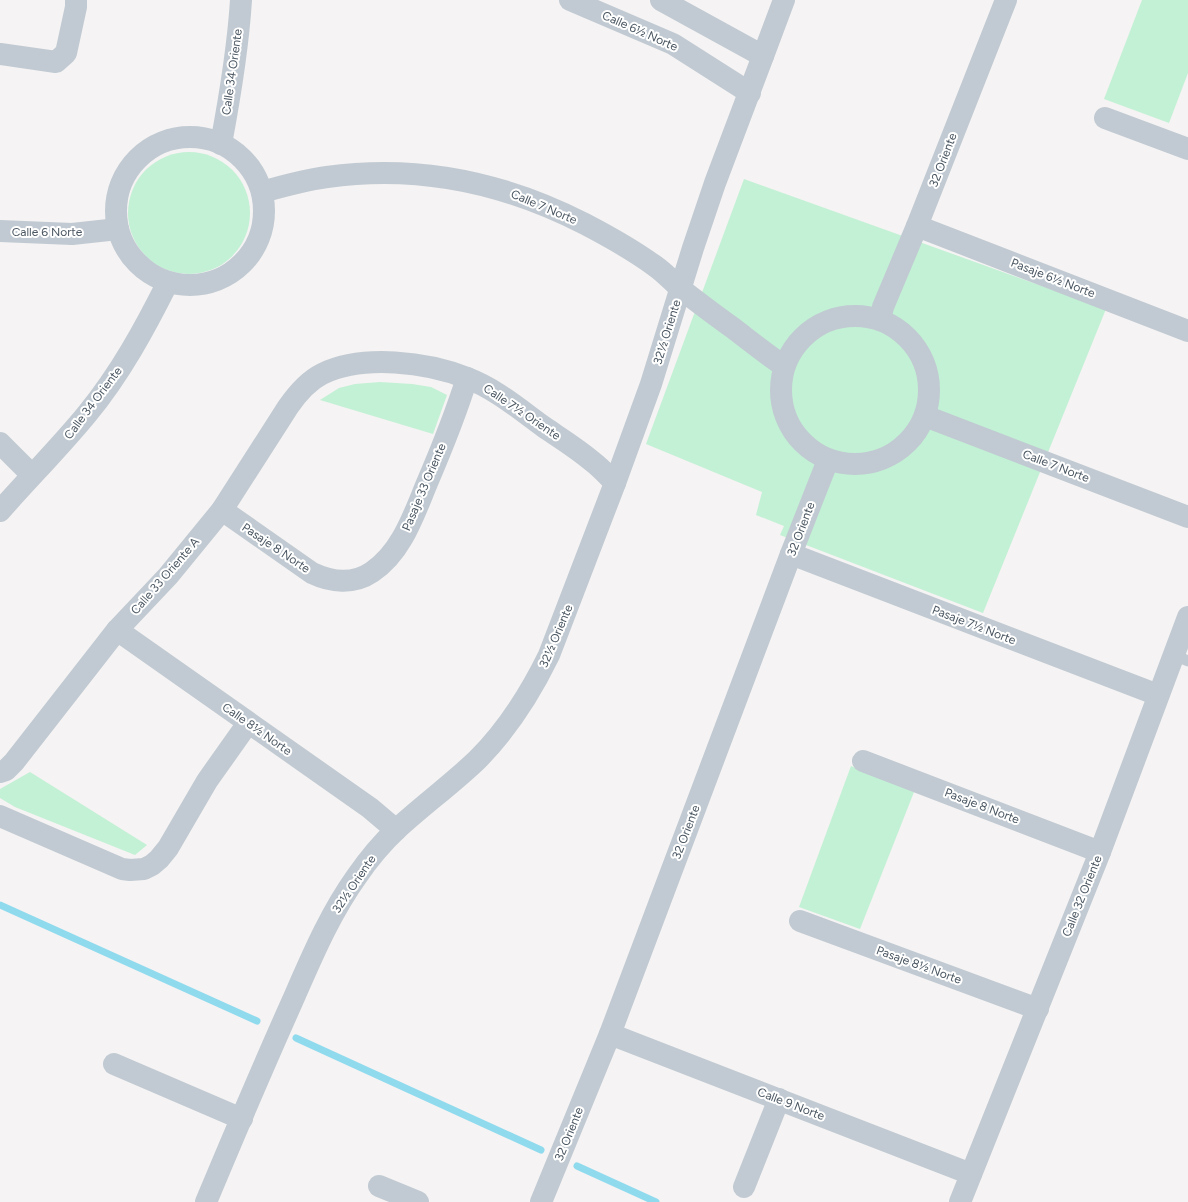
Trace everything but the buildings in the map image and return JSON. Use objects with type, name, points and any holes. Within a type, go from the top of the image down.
[{"type":"street","points":[[0,54],[56,62],[66,53],[76,7],[76,0]]},
{"type":"street","name":"Calle 34 Oriente","points":[[222,144],[232,87],[239,30],[240,0]]},
{"type":"street","name":"Calle 6½ Norte","points":[[570,0],[673,44],[750,92]]},
{"type":"street","points":[[661,0],[763,56]]},
{"type":"street","name":"32½ Oriente","points":[[206,1202],[311,960],[341,901],[375,852],[396,830],[425,804],[452,783],[477,759],[509,723],[537,679],[549,654],[615,483],[651,384],[693,248],[715,183],[784,0]]},
{"type":"street","name":"32 Oriente","points":[[880,320],[883,307],[917,226],[1006,0]]},
{"type":"street","points":[[1105,118],[1188,149]]},
{"type":"street","points":[[192,137],[222,144],[235,153],[246,164],[255,177],[262,192],[264,209],[262,226],[257,243],[248,258],[235,270],[220,279],[203,284],[185,285],[168,282],[141,268],[131,257],[123,244],[118,229],[116,199],[120,185],[128,171],[137,159],[149,150],[162,143],[177,138],[192,137]]},
{"type":"street","name":"Calle 7 Norte","points":[[262,192],[294,183],[326,177],[398,173],[436,176],[474,182],[507,191],[539,202],[593,228],[654,265],[680,289],[784,366]]},
{"type":"street","name":"Pasaje 6½ Norte","points":[[917,226],[1188,331]]},
{"type":"street","name":"Calle 6 Norte","points":[[0,231],[72,234],[118,229]]},
{"type":"street","name":"Calle 34 Oriente","points":[[0,510],[61,445],[113,380],[135,345],[168,282]]},
{"type":"street","points":[[847,316],[864,316],[880,320],[895,328],[908,338],[919,351],[926,367],[929,383],[929,400],[925,416],[916,433],[902,448],[886,458],[867,464],[847,464],[828,460],[804,445],[794,434],[787,422],[782,408],[780,394],[784,366],[791,350],[815,327],[830,320],[847,316]]},
{"type":"street","name":"Calle 7½ Oriente","points":[[322,374],[361,363],[390,361],[419,364],[445,370],[467,378],[485,386],[507,399],[593,461],[615,483]]},
{"type":"street","name":"Calle 33 Oriente A","points":[[0,772],[6,770],[14,762],[116,630],[168,576],[222,510],[298,393],[322,374]]},
{"type":"street","name":"Pasaje 33 Oriente","points":[[357,579],[372,573],[379,567],[403,536],[436,463],[467,378]]},
{"type":"street","name":"Calle 7 Norte","points":[[925,416],[1188,517]]},
{"type":"street","points":[[0,443],[32,475]]},
{"type":"street","name":"32 Oriente","points":[[541,1202],[610,1034],[791,554],[828,460]]},
{"type":"street","name":"Pasaje 8 Norte","points":[[222,510],[312,573],[320,577],[338,581],[357,579]]},
{"type":"street","name":"Pasaje 7½ Norte","points":[[791,554],[1158,695]]},
{"type":"street","name":"Calle 32 Oriente","points":[[960,1202],[1100,852],[1158,695],[1181,658],[1188,617]]},
{"type":"street","name":"Calle 8½ Norte","points":[[116,630],[370,808],[396,830]]},
{"type":"street","points":[[0,816],[122,870],[144,869],[159,859],[168,848],[207,781],[248,722]]},
{"type":"street","name":"Pasaje 8 Norte","points":[[863,761],[1100,852]]},
{"type":"street","name":"Pasaje 8½ Norte","points":[[800,921],[1038,1009]]},
{"type":"street","name":"Calle 9 Norte","points":[[610,1034],[971,1174]]},
{"type":"street","points":[[114,1064],[242,1119]]},
{"type":"street","points":[[744,1187],[779,1099]]},
{"type":"street","points":[[380,1186],[418,1202]]},
{"type":"green space","points":[[1142,0],[1188,0],[1188,73],[1169,123],[1104,99]]},
{"type":"green space","points":[[189,152],[201,153],[212,157],[223,162],[232,170],[240,179],[245,190],[249,201],[249,225],[245,236],[240,247],[232,256],[223,264],[212,269],[201,273],[189,274],[177,273],[166,269],[155,264],[146,256],[138,247],[133,236],[129,225],[128,213],[129,201],[133,190],[138,179],[146,170],[155,162],[166,157],[177,153]]},
{"type":"green space","points":[[744,179],[1106,309],[983,613],[780,535],[784,526],[756,515],[762,492],[646,444]]},
{"type":"green space","points":[[380,382],[431,387],[447,395],[433,434],[320,400],[339,388],[355,384]]},
{"type":"green space","points":[[851,766],[914,792],[860,929],[799,907]]},
{"type":"green space","points":[[30,772],[147,845],[135,855],[15,807],[0,798],[0,789]]},
{"type":"waterway","points":[[0,905],[257,1021]]},
{"type":"waterway","points":[[296,1038],[541,1150]]},
{"type":"waterway","points":[[577,1166],[656,1202]]}]
